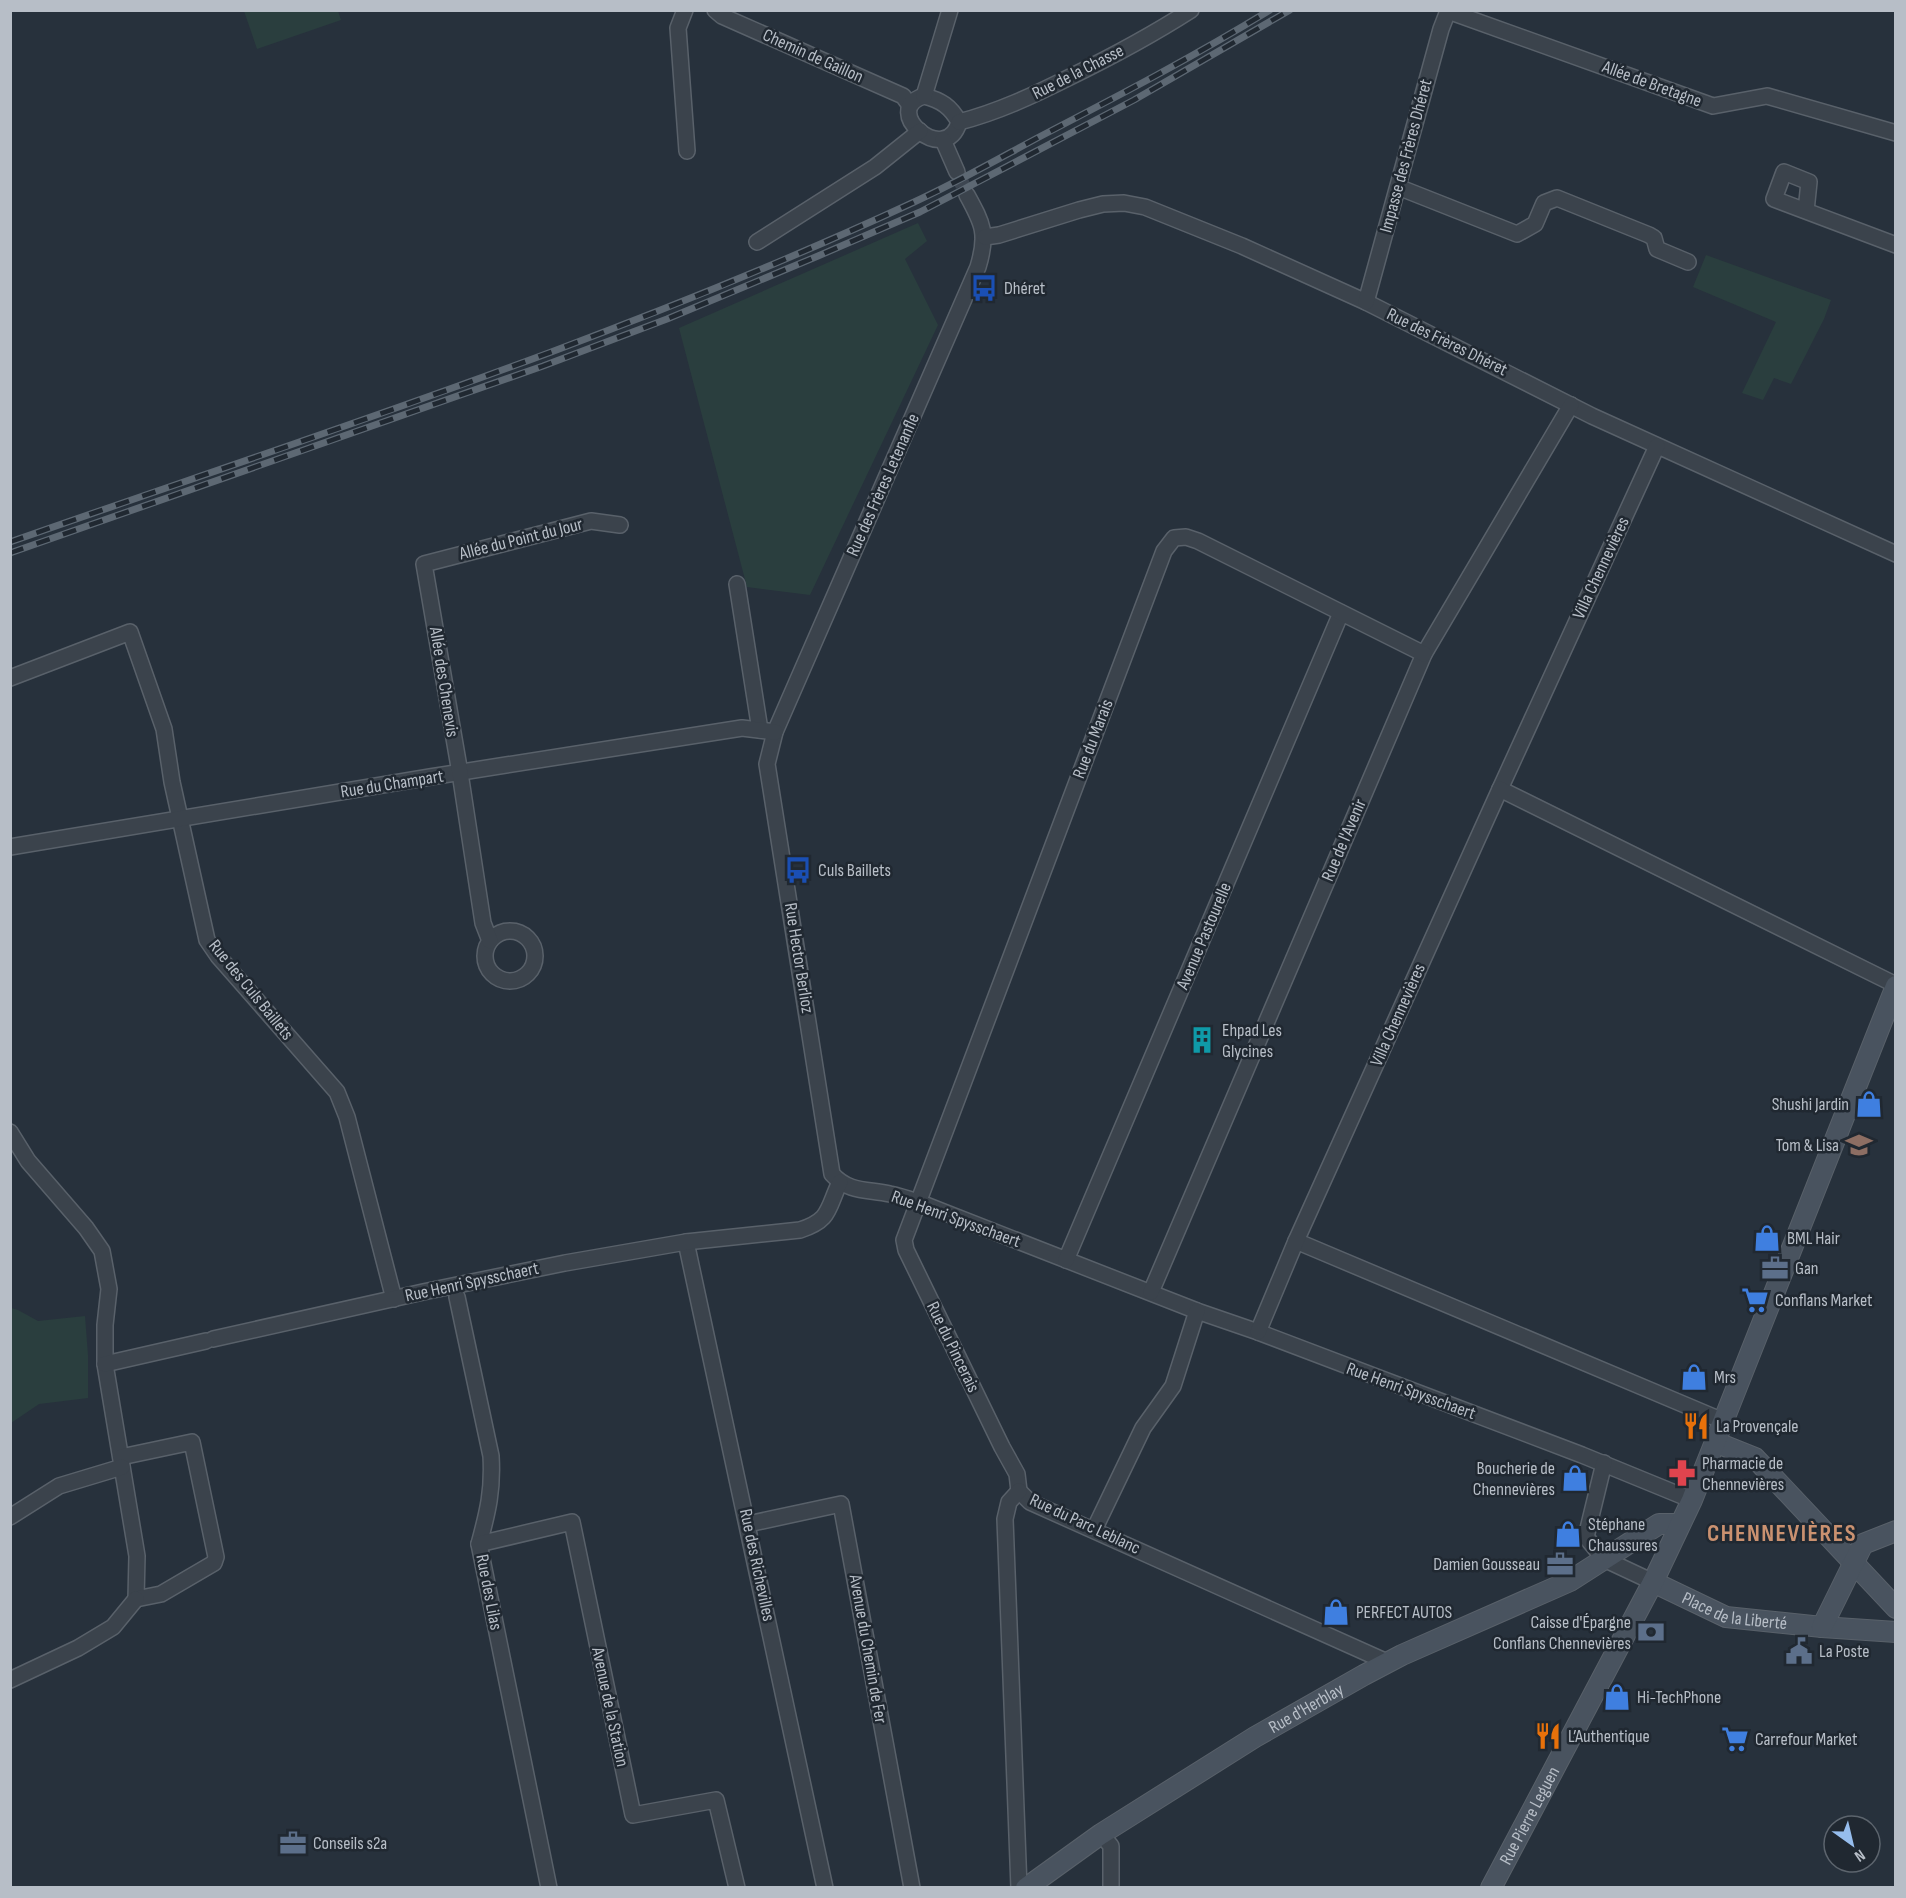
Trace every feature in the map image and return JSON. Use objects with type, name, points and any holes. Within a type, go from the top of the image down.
[{"type":"main road","points":[[1653,1582],[1692,1500],[1896,986]]},
{"type":"main road","points":[[1715,1442],[1755,1458],[1896,1608]]},
{"type":"main road","points":[[1604,1559],[1659,1524],[1680,1524]]},
{"type":"main road","points":[[1822,1627],[1863,1544],[1896,1531]]},
{"type":"main road","name":"Rue d'Herblay","points":[[1026,1887],[1101,1834],[1255,1737],[1387,1662],[1570,1581],[1604,1559]]},
{"type":"main road","name":"Place de la Liberté","points":[[1653,1582],[1726,1617],[1896,1632]]},
{"type":"main road","name":"Rue Pierre Leguen","points":[[1491,1887],[1653,1582]]},
{"type":"street","points":[[685,10],[678,28],[687,151]]},
{"type":"street","name":"Chemin de Gaillon","points":[[715,10],[722,16],[903,96],[909,105]]},
{"type":"street","points":[[924,96],[950,10]]},
{"type":"street","name":"Rue de la Chasse","points":[[960,122],[1030,97],[1091,67],[1191,10]]},
{"type":"street","name":"Allée de Bretagne","points":[[1448,11],[1713,106],[1767,96],[1896,133]]},
{"type":"street","name":"Impasse des Frères Dhéret","points":[[1366,302],[1441,29],[1448,11]]},
{"type":"street","points":[[924,96],[936,99],[954,112],[960,122],[957,131],[950,138],[933,139],[920,131],[910,120],[909,105],[924,96]]},
{"type":"street","points":[[757,242],[875,167],[920,131]]},
{"type":"street","points":[[943,140],[957,172]]},
{"type":"street","points":[[1398,187],[1517,234],[1535,224],[1544,203],[1557,198],[1648,235],[1654,238],[1657,249],[1688,262]]},
{"type":"street","points":[[967,195],[978,215],[985,237]]},
{"type":"street","name":"Rue des Frères Dhéret","points":[[985,237],[999,235],[1103,204],[1124,203],[1145,207],[1242,246],[1366,302],[1657,446],[1896,554]]},
{"type":"street","points":[[1806,211],[1896,245]]},
{"type":"street","name":"Rue des Frères Letenanfle","points":[[767,731],[978,267],[985,237]]},
{"type":"street","name":"Rue de l'Avenir","points":[[1151,1292],[1424,654],[1572,405]]},
{"type":"street","name":"Villa Chennevières","points":[[1258,1332],[1296,1241],[1657,446]]},
{"type":"street","name":"Allée du Point du Jour","points":[[424,564],[591,521],[620,525]]},
{"type":"street","name":"Rue du Marais","points":[[918,1202],[1164,551],[1174,538],[1186,537],[1198,541],[1424,654]]},
{"type":"street","name":"Allée des Chenevis","points":[[424,564],[483,923],[490,941]]},
{"type":"street","name":"Rue Hector Berlioz","points":[[737,584],[767,731],[767,764],[829,1161],[832,1174],[840,1182]]},
{"type":"street","name":"Avenue Pastourelle","points":[[1066,1260],[1341,613]]},
{"type":"street","name":"Rue des Culs Baillets","points":[[10,678],[130,632],[164,729],[172,782],[207,940],[218,956],[337,1092],[346,1117],[394,1299]]},
{"type":"street","name":"Rue du Champart","points":[[10,847],[741,728],[767,731]]},
{"type":"street","points":[[1500,789],[1896,986]]},
{"type":"street","points":[[10,1132],[28,1161],[86,1227],[102,1251],[110,1289],[105,1325],[105,1364],[137,1556],[136,1599]]},
{"type":"street","name":"Rue Henri Spysschaert","points":[[105,1364],[565,1263],[686,1242],[800,1230],[815,1225],[825,1217],[840,1182],[862,1191],[890,1193],[918,1202],[1197,1311],[1604,1463],[1692,1500]]},
{"type":"street","name":"Rue du Pincerais","points":[[918,1202],[904,1240],[906,1250],[1017,1474],[1019,1491]]},
{"type":"street","points":[[1296,1241],[1723,1421]]},
{"type":"street","name":"Rue des Richevilles","points":[[686,1242],[825,1887]]},
{"type":"street","name":"Rue des Lilas","points":[[458,1297],[491,1456],[493,1482],[489,1510],[479,1544],[549,1887]]},
{"type":"street","points":[[1094,1530],[1143,1428],[1173,1386],[1197,1311]]},
{"type":"street","points":[[10,1517],[58,1486],[121,1462],[192,1442],[216,1557],[214,1563],[161,1594],[136,1599],[113,1626],[78,1648],[10,1680]]},
{"type":"street","name":"Place de la Liberté","points":[[1604,1463],[1586,1537],[1604,1559],[1653,1582]]},
{"type":"street","name":"Rue du Parc Leblanc","points":[[1019,1887],[1005,1519],[1009,1502],[1019,1491],[1030,1502],[1387,1662]]},
{"type":"street","name":"Avenue du Chemin de Fer","points":[[748,1524],[841,1504],[912,1887]]},
{"type":"street","name":"Avenue de la Station","points":[[479,1544],[572,1522],[633,1815],[716,1800],[737,1887]]},
{"type":"street","points":[[1101,1834],[1111,1846],[1110,1887]]},
{"type":"green space","points":[[244,11],[338,11],[341,20],[257,49]]},
{"type":"green space","points":[[918,223],[927,241],[905,259],[938,325],[810,595],[747,587],[679,328]]},
{"type":"green space","points":[[1706,255],[1831,300],[1824,319],[1791,384],[1774,378],[1763,400],[1742,393],[1776,322],[1693,287]]},
{"type":"green space","points":[[11,1308],[38,1321],[85,1316],[88,1398],[39,1404],[11,1423]]},
{"type":"tunnel","points":[[957,172],[967,195]]},
{"type":"railway","points":[[10,542],[352,424],[579,342],[802,252],[961,179],[1156,75],[1270,10]]},
{"type":"railway","points":[[10,553],[543,366],[667,319],[818,256],[920,212],[1134,100],[1290,10]]},
{"type":"place","name":"Dhéret","points":[[984,288]]},
{"type":"place","name":"Culs Baillets","points":[[798,870]]},
{"type":"place","name":"Ehpad Les Glycines","points":[[1202,1040]]},
{"type":"place","name":"Shushi Jardin","points":[[1869,1104]]},
{"type":"place","name":"Tom & Lisa","points":[[1859,1145]]},
{"type":"place","name":"BML Hair","points":[[1767,1238]]},
{"type":"place","name":"Gan","points":[[1775,1268]]},
{"type":"place","name":"Conflans Market","points":[[1755,1300]]},
{"type":"place","name":"Mrs","points":[[1694,1377]]},
{"type":"place","name":"La Provençale","points":[[1696,1426]]},
{"type":"place","name":"Pharmacie de Chennevières","points":[[1682,1473]]},
{"type":"place","name":"Boucherie de Chennevières","points":[[1575,1478]]},
{"type":"place","name":"Stéphane Chaussures","points":[[1568,1534]]},
{"type":"place","name":"Damien Gousseau","points":[[1560,1564]]},
{"type":"place","name":"PERFECT AUTOS","points":[[1336,1612]]},
{"type":"place","name":"Caisse d'Épargne Conflans Chennevières","points":[[1651,1632]]},
{"type":"place","name":"La Poste","points":[[1799,1651]]},
{"type":"place","name":"Hi-TechPhone","points":[[1617,1697]]},
{"type":"place","name":"L’Authentique","points":[[1548,1736]]},
{"type":"place","name":"Carrefour Market","points":[[1735,1739]]},
{"type":"place","name":"Conseils s2a","points":[[293,1843]]},
{"type":"district","name":"CHENNEVIÈRES","points":[[1782,1533]]}]
